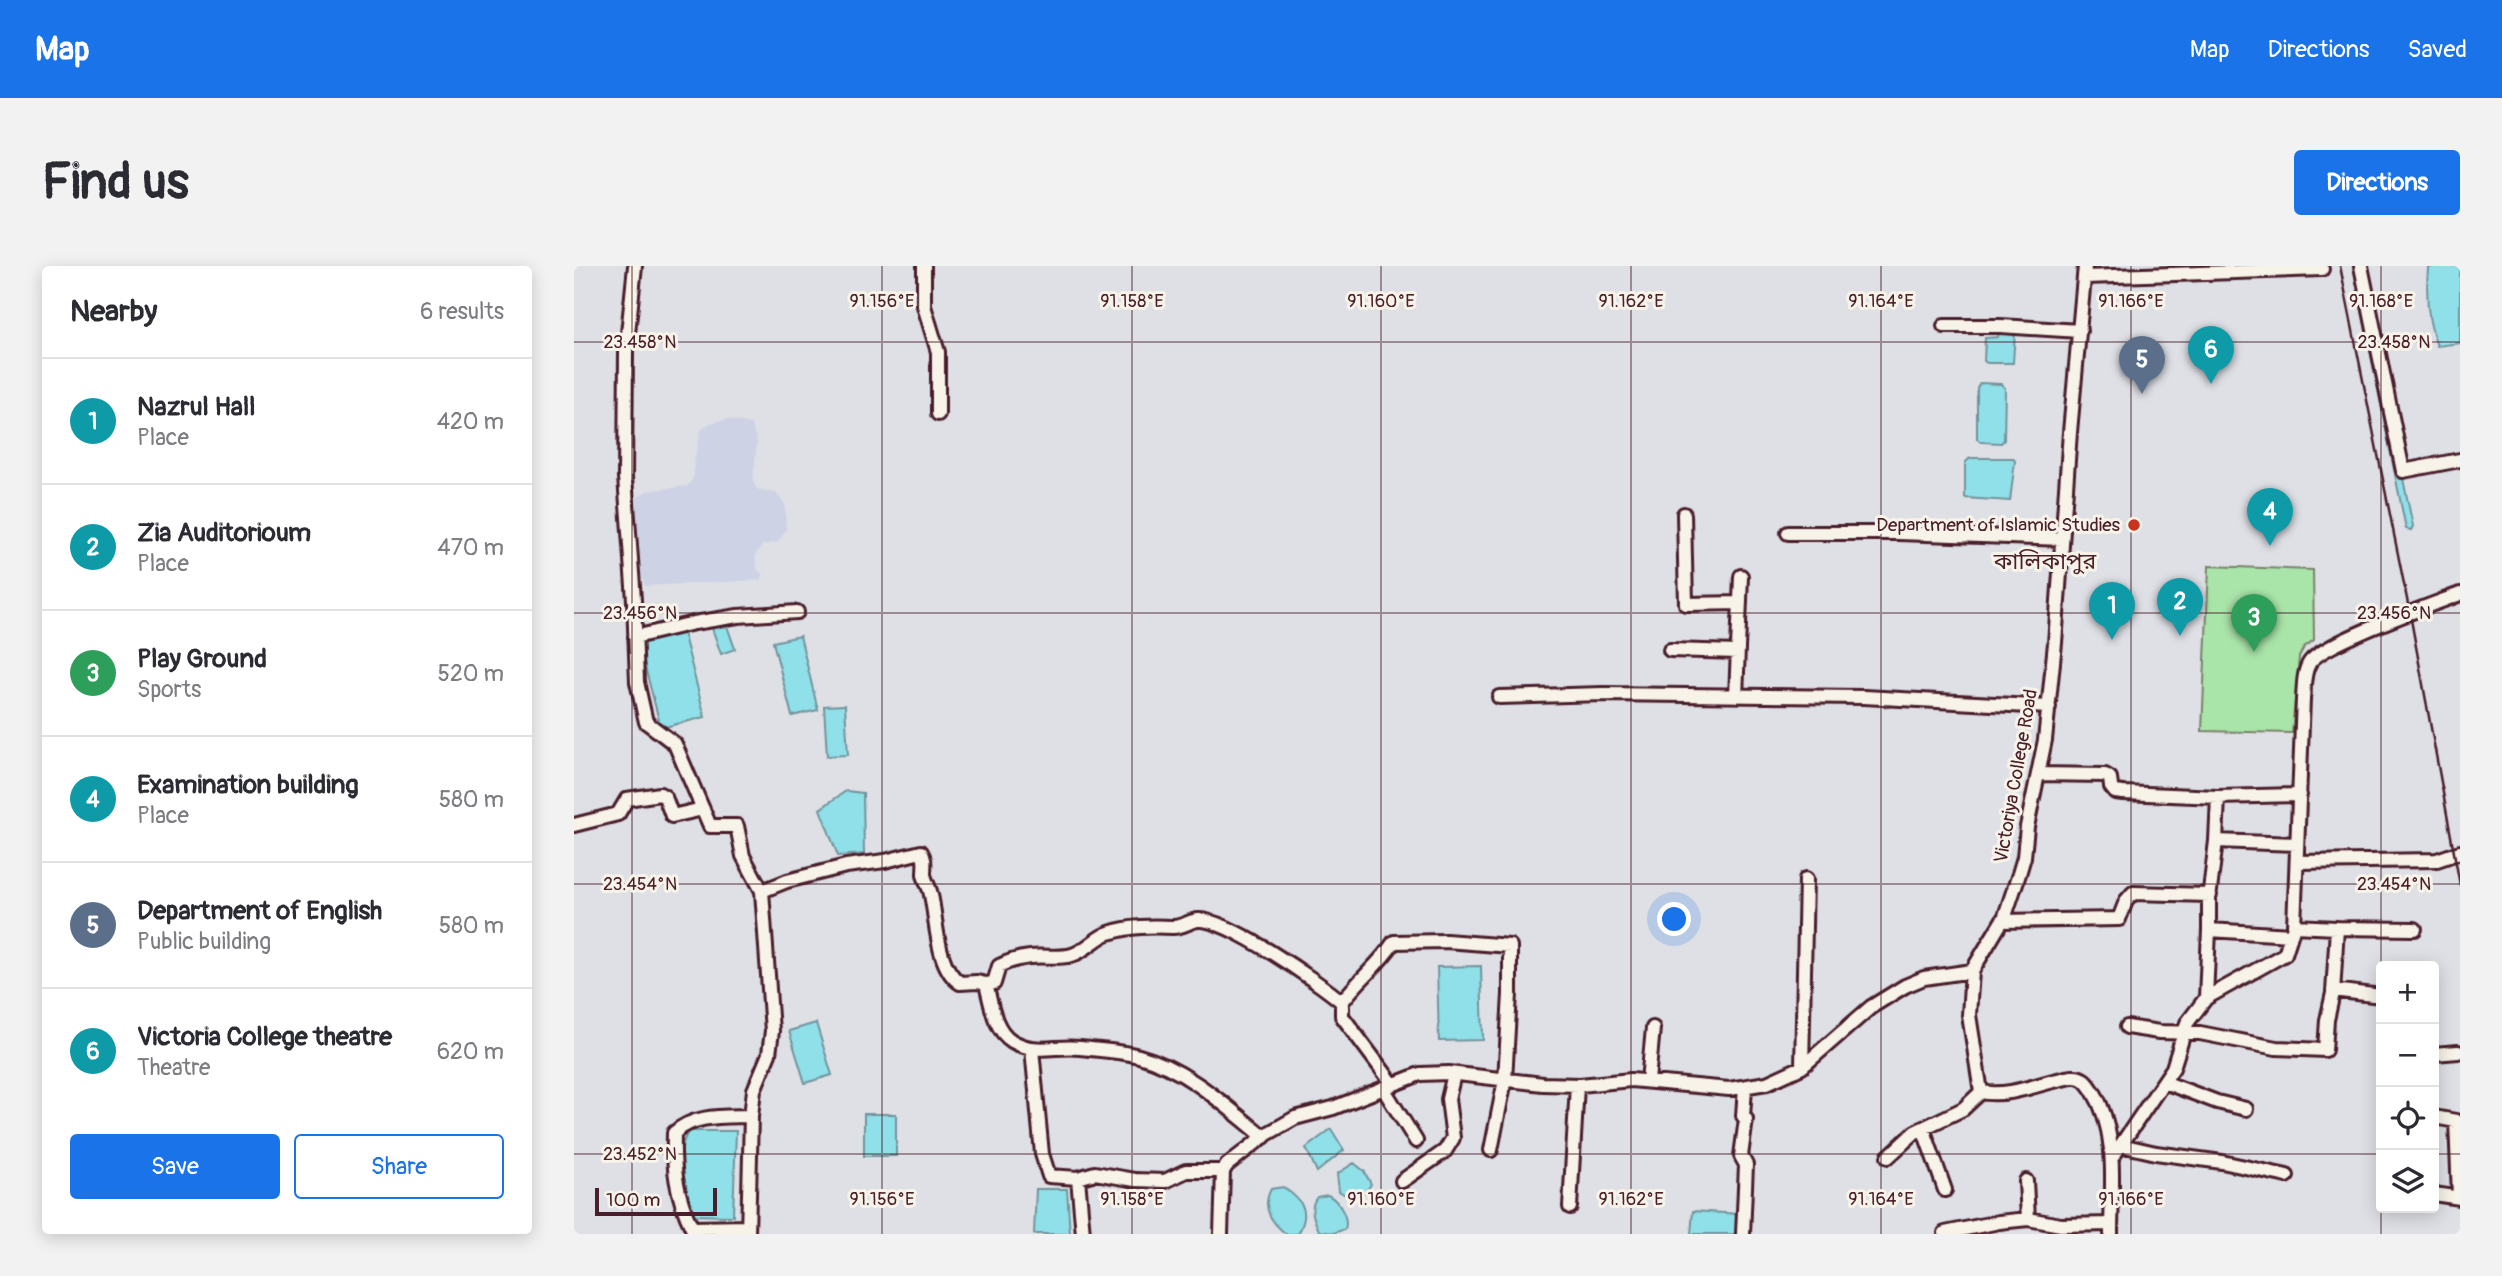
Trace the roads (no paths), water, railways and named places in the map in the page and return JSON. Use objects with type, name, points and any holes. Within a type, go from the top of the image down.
[{"type":"street","points":[[635,266],[626,353],[625,449],[637,682],[646,722],[675,744],[711,828],[737,826],[743,856],[762,891],[772,1031],[769,1054],[754,1090],[748,1230],[692,1228],[677,1190],[673,1162],[674,1133],[686,1122],[713,1117],[751,1116]]},
{"type":"street","points":[[923,266],[924,306],[938,352],[938,414]]},
{"type":"street","points":[[2361,266],[2403,471],[2460,460]]},
{"type":"street","points":[[2085,271],[2322,269]]},
{"type":"street","name":"Victoriya College Road","points":[[1982,1092],[1969,1015],[1972,971],[2002,921],[2024,857],[2027,827],[2039,774],[2049,707],[2085,271]]},
{"type":"street","points":[[1944,326],[2080,331]]},
{"type":"street","points":[[1684,514],[1686,604],[1740,603]]},
{"type":"street","points":[[1788,533],[1899,533],[2062,539]]},
{"type":"street","points":[[1736,696],[1741,576]]},
{"type":"street","points":[[2112,1158],[2173,1069],[2187,1023],[2206,998],[2285,954],[2293,930],[2304,689],[2310,662],[2333,644],[2460,594]]},
{"type":"street","points":[[635,637],[738,616],[797,612]]},
{"type":"street","points":[[1670,650],[1738,652]]},
{"type":"street","points":[[1499,697],[1603,694],[1864,697],[2049,707]]},
{"type":"street","points":[[2039,774],[2105,775],[2110,778],[2115,792],[2158,796],[2300,795]]},
{"type":"street","points":[[574,825],[618,814],[630,798],[660,794],[665,797],[673,816],[703,809]]},
{"type":"street","points":[[2206,998],[2210,895],[2218,797]]},
{"type":"street","points":[[2216,841],[2298,844]]},
{"type":"street","points":[[762,891],[835,869],[921,852],[947,969],[960,983],[994,983],[999,966],[1014,960],[1075,954],[1107,933],[1137,926],[1181,927],[1199,920],[1211,922],[1245,937],[1316,980],[1342,1002]]},
{"type":"street","points":[[2297,862],[2437,860],[2460,852]]},
{"type":"street","points":[[1802,1067],[1806,879]]},
{"type":"street","points":[[2002,921],[2119,919],[2126,901],[2133,893],[2210,895]]},
{"type":"street","points":[[2127,1027],[2184,1034],[2200,1033],[2276,1048],[2325,1049],[2333,990],[2337,928]]},
{"type":"street","points":[[2208,930],[2415,929]]},
{"type":"street","points":[[1416,1141],[1387,1085],[1342,1016],[1342,1002],[1353,986],[1380,963],[1394,942],[1446,941],[1510,946],[1505,1080],[1491,1150]]},
{"type":"street","points":[[1221,1234],[1223,1171],[1227,1165],[1295,1118],[1333,1108],[1420,1073],[1454,1073],[1577,1085],[1631,1080],[1729,1089],[1745,1088],[1768,1083],[1802,1067],[1871,1007],[1905,986],[1924,978],[1972,971]]},
{"type":"street","points":[[986,984],[994,1016],[1009,1039],[1032,1049],[1080,1048],[1139,1056],[1171,1068],[1214,1097],[1264,1137]]},
{"type":"street","points":[[2333,990],[2376,995]]},
{"type":"street","points":[[1648,1081],[1653,1028]]},
{"type":"street","points":[[1032,1049],[1042,1154],[1047,1171],[1054,1178],[1078,1178],[1095,1173],[1135,1180],[1165,1181],[1186,1171],[1223,1171]]},
{"type":"street","points":[[2439,1054],[2458,1052]]},
{"type":"street","points":[[1402,1181],[1445,1151],[1452,1139],[1448,1099],[1454,1073]]},
{"type":"street","points":[[1888,1157],[1923,1128],[1963,1109],[1982,1092],[2032,1088],[2070,1077],[2083,1079],[2101,1105],[2112,1158],[2111,1229],[2028,1219],[1945,1233]]},
{"type":"street","points":[[2164,1082],[2217,1102],[2246,1109]]},
{"type":"street","points":[[1570,1207],[1577,1085]]},
{"type":"street","points":[[1743,1234],[1746,1165],[1741,1156],[1746,1119],[1743,1116],[1745,1088]]},
{"type":"street","points":[[2439,1118],[2456,1121],[2459,1197],[2439,1195]]},
{"type":"street","points":[[1923,1128],[1945,1190]]},
{"type":"street","points":[[2121,1145],[2287,1176]]},
{"type":"street","points":[[1078,1178],[1083,1234]]},
{"type":"street","points":[[2026,1181],[2028,1219]]},
{"type":"water","points":[[2353,266],[2358,266],[2413,526],[2411,530],[2406,529]]},
{"type":"water","points":[[2460,266],[2460,343],[2437,346],[2434,337],[2429,317],[2427,287],[2428,268]]},
{"type":"water","points":[[1999,331],[2015,332],[2013,363],[1984,361],[1985,338],[1998,337]]},
{"type":"water","points":[[1980,383],[2001,384],[2005,388],[2004,440],[2001,443],[1981,442],[1977,439],[1977,388]]},
{"type":"water","points":[[1970,458],[2013,458],[2015,461],[2010,501],[1965,498],[1965,463]]},
{"type":"water","points":[[726,623],[735,649],[721,654],[712,628]]},
{"type":"water","points":[[683,632],[705,717],[661,728],[639,644]]},
{"type":"water","points":[[800,636],[818,710],[792,716],[773,642]]},
{"type":"water","points":[[845,705],[848,755],[827,756],[824,706]]},
{"type":"water","points":[[846,791],[863,793],[864,854],[838,856],[820,809]]},
{"type":"water","points":[[1481,966],[1483,1040],[1439,1041],[1437,967]]},
{"type":"water","points":[[816,1023],[832,1075],[805,1083],[789,1031]]},
{"type":"water","points":[[864,1114],[896,1114],[896,1156],[864,1156]]},
{"type":"water","points":[[1331,1129],[1344,1150],[1317,1172],[1306,1148]]},
{"type":"water","points":[[688,1131],[736,1131],[733,1216],[691,1215],[680,1173],[683,1142]]},
{"type":"water","points":[[1354,1163],[1364,1171],[1371,1184],[1365,1192],[1357,1196],[1339,1191],[1337,1174]]},
{"type":"water","points":[[1283,1187],[1296,1197],[1303,1207],[1304,1219],[1298,1234],[1286,1234],[1276,1225],[1267,1208],[1271,1189]]},
{"type":"water","points":[[1036,1189],[1067,1189],[1070,1234],[1034,1234]]},
{"type":"water","points":[[1328,1195],[1339,1205],[1346,1220],[1345,1229],[1334,1233],[1319,1231],[1313,1214],[1317,1197]]},
{"type":"water","points":[[1693,1211],[1739,1214],[1738,1234],[1691,1234]]},
{"type":"railway","points":[[2340,266],[2410,614],[2460,885]]},
{"type":"place","name":"Victoria College theatre","points":[[2211,384]]},
{"type":"place","name":"Department of English","points":[[2142,394]]},
{"type":"place","name":"Department of Islamic Studies","points":[[2134,525]]},
{"type":"place","name":"Examination building","points":[[2270,546]]},
{"type":"place","name":"Zia Auditorioum","points":[[2180,636]]},
{"type":"place","name":"Nazrul Hall","points":[[2112,640]]},
{"type":"place","name":"Play Ground","points":[[2254,652]]},
{"type":"district","name":"কালিকাপুর","points":[[2045,561]]}]
